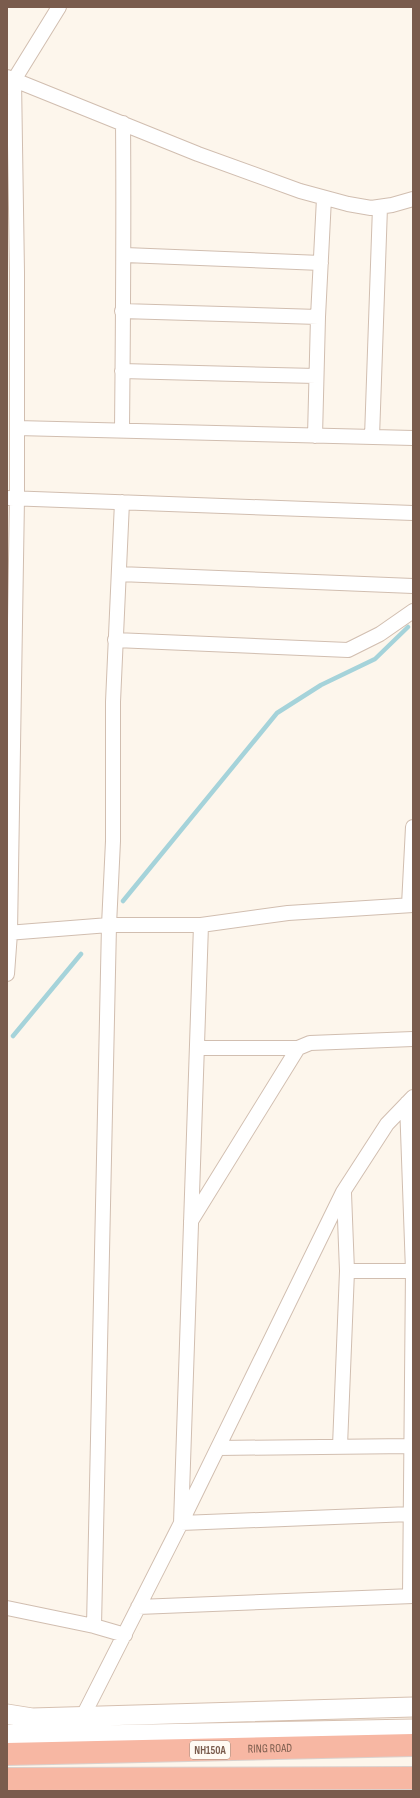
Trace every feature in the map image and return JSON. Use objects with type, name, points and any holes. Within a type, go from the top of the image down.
[{"type":"highway","name":"RING ROAD","points":[[7,1754],[413,1745]]},
{"type":"highway","points":[[7,1779],[413,1778]]},
{"type":"street","points":[[7,974],[12,498],[17,428],[12,274],[9,83],[59,7]]},
{"type":"street","points":[[9,83],[55,95],[198,154],[300,191],[324,198],[371,208],[413,199]]},
{"type":"street","points":[[122,430],[122,312],[125,255],[123,123]]},
{"type":"street","points":[[315,436],[318,317],[324,198]]},
{"type":"street","points":[[372,437],[380,207]]},
{"type":"street","points":[[125,255],[321,263]]},
{"type":"street","points":[[122,312],[318,317]]},
{"type":"street","points":[[122,371],[316,376]]},
{"type":"street","points":[[17,428],[413,438]]},
{"type":"street","points":[[12,498],[413,513]]},
{"type":"street","points":[[94,1626],[113,841],[115,640],[122,502]]},
{"type":"street","points":[[119,574],[413,586]]},
{"type":"street","points":[[115,640],[348,650],[380,634],[413,611]]},
{"type":"street","points":[[8,933],[110,925],[201,925],[288,912],[411,905],[413,827]]},
{"type":"street","points":[[181,1523],[201,925]]},
{"type":"street","points":[[197,1048],[298,1048],[310,1043],[413,1039]]},
{"type":"street","points":[[190,1222],[298,1048]]},
{"type":"street","points":[[83,1716],[181,1523],[344,1192],[387,1124],[410,1100]]},
{"type":"street","points":[[138,1607],[411,1596],[413,1271],[410,1100]]},
{"type":"street","points":[[340,1446],[347,1271],[344,1192]]},
{"type":"street","points":[[347,1271],[413,1271]]},
{"type":"street","points":[[218,1448],[411,1446]]},
{"type":"street","points":[[181,1523],[411,1514]]},
{"type":"street","points":[[7,1608],[94,1626],[125,1635]]},
{"type":"street","points":[[7,1714],[32,1718],[413,1707]]},
{"type":"street","points":[[7,1734],[45,1736],[413,1729]]},
{"type":"waterway","points":[[123,901],[277,713],[321,685],[375,659],[408,627]]},
{"type":"waterway","points":[[13,1036],[81,954]]}]
